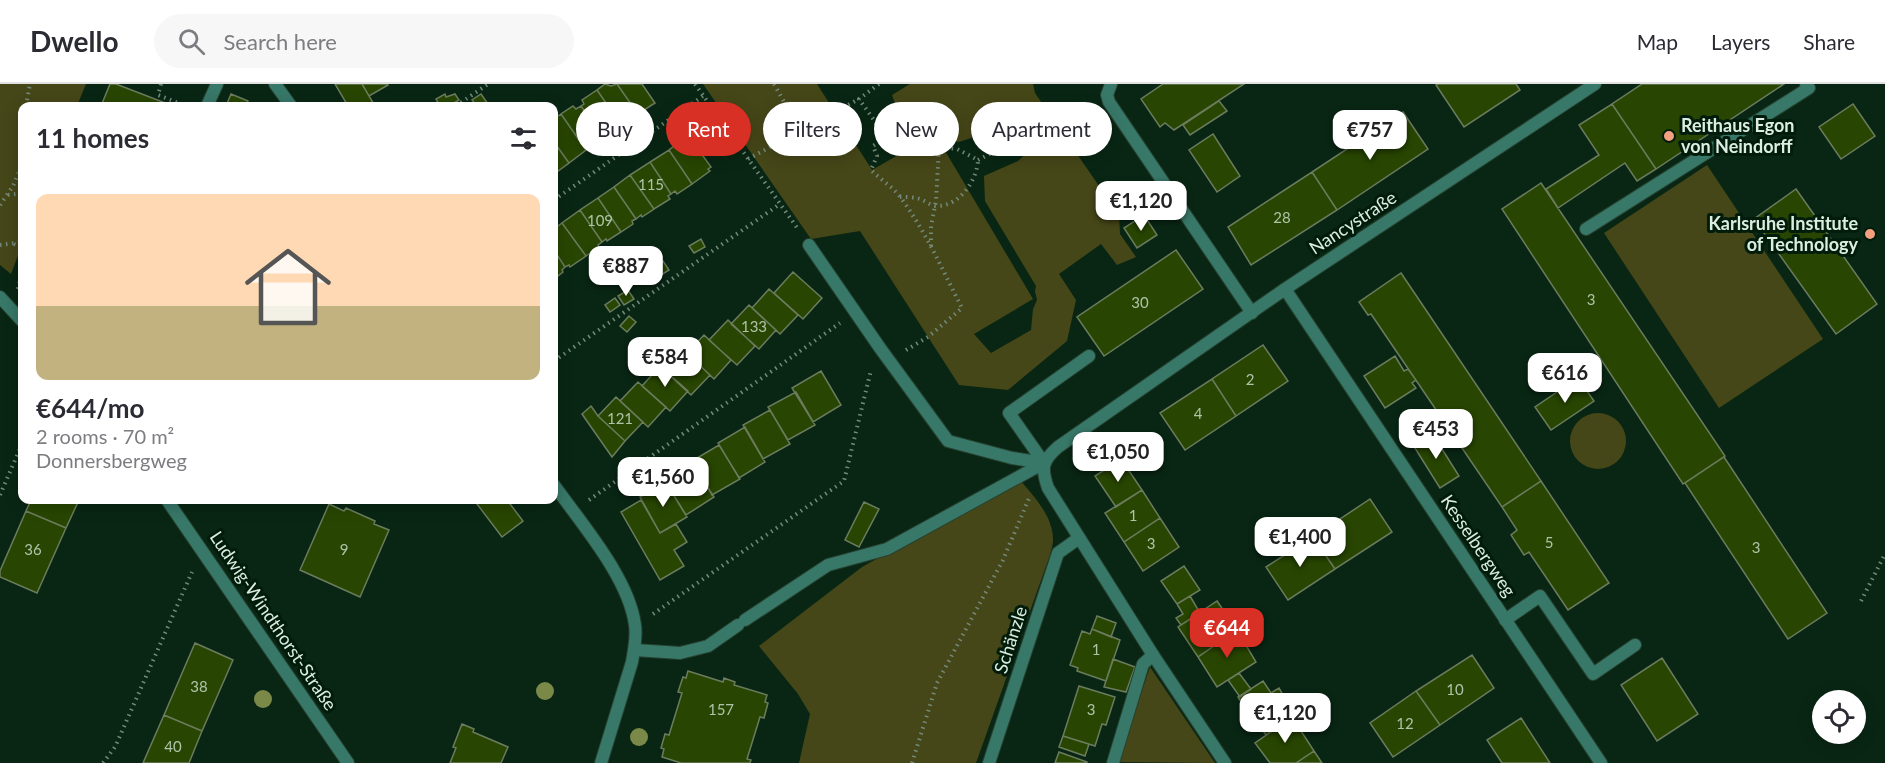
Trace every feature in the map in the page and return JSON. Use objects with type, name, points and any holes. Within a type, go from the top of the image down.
[{"type":"street","points":[[209,102],[217,84]]},
{"type":"street","points":[[276,84],[288,102]]},
{"type":"street","points":[[1111,84],[1107,94],[1109,102],[1252,313]]},
{"type":"street","name":"Nancystraße","points":[[635,650],[680,653],[708,646],[828,565],[887,549],[1044,463],[1058,447],[1285,289],[1595,84]]},
{"type":"street","points":[[1586,229],[1809,88],[1806,84]]},
{"type":"street","points":[[808,245],[948,441],[1012,458],[1044,463]]},
{"type":"street","name":"Kesselbergweg","points":[[1285,289],[1601,763]]},
{"type":"street","points":[[0,297],[18,317]]},
{"type":"street","points":[[1089,356],[1009,413],[1044,463],[1044,477],[1048,488],[1225,763]]},
{"type":"street","points":[[558,491],[623,584],[635,626],[635,650],[601,763]]},
{"type":"street","name":"Ludwig-Windthorst-Straße","points":[[170,504],[348,763]]},
{"type":"street","name":"Schänzle","points":[[989,763],[1058,553],[1079,538]]},
{"type":"street","points":[[1505,620],[1540,596],[1593,674],[1635,645]]},
{"type":"street","points":[[1113,763],[1143,664],[1153,654]]},
{"type":"path","points":[[27,102],[30,84]]},
{"type":"path","points":[[161,84],[158,95],[176,102]]},
{"type":"path","points":[[462,102],[488,84]]},
{"type":"path","points":[[695,84],[808,245]]},
{"type":"path","points":[[774,84],[784,102]]},
{"type":"path","points":[[853,102],[879,84]]},
{"type":"path","points":[[558,197],[703,96]]},
{"type":"path","points":[[859,99],[874,120]]},
{"type":"path","points":[[959,150],[978,160]]},
{"type":"path","points":[[748,159],[763,151]]},
{"type":"path","points":[[877,156],[871,170],[900,197],[931,247],[962,308],[928,336],[889,360]]},
{"type":"path","points":[[931,247],[938,156]]},
{"type":"path","points":[[978,160],[986,156]]},
{"type":"path","points":[[900,197],[919,198],[935,207],[962,196],[977,173],[978,160]]},
{"type":"path","points":[[0,205],[8,195],[18,174]]},
{"type":"path","points":[[8,195],[18,194]]},
{"type":"path","points":[[558,358],[780,204]]},
{"type":"path","points":[[0,245],[18,242]]},
{"type":"path","points":[[14,243],[18,245]]},
{"type":"path","points":[[573,512],[855,312]]},
{"type":"path","points":[[635,626],[844,481],[875,354],[880,348]]},
{"type":"path","points":[[0,495],[18,453]]},
{"type":"path","points":[[912,763],[937,683],[1003,560],[1030,496]]},
{"type":"path","points":[[103,763],[115,747],[202,549]]},
{"type":"path","points":[[1861,600],[1885,554]]},
{"type":"shaded area","points":[[0,84],[86,84],[79,102],[18,102],[18,256],[11,274],[0,265]]},
{"type":"shaded area","points":[[703,84],[817,84],[829,102],[763,102],[763,156],[862,154],[872,170],[896,156],[948,156],[1033,299],[974,334],[991,353],[1031,330],[1033,309],[1037,300],[1036,286],[985,201],[984,176],[1018,161],[1023,156],[1078,156],[1119,215],[1120,234],[1136,257],[1117,265],[1101,244],[1059,274],[1076,300],[1067,341],[1008,390],[959,385],[860,231],[811,239],[751,153],[751,102],[716,102]]},
{"type":"shaded area","points":[[910,84],[1033,84],[1035,93],[1041,102],[971,102],[971,138],[959,142],[959,102],[895,102],[892,95]]},
{"type":"shaded area","points":[[1707,165],[1823,339],[1719,408],[1604,233]]},
{"type":"shaded area","points":[[1593,413],[1603,413],[1618,421],[1624,430],[1626,441],[1624,452],[1618,461],[1603,469],[1593,469],[1582,464],[1575,457],[1570,446],[1570,436],[1575,425],[1582,418]]},
{"type":"shaded area","points":[[1019,479],[1046,515],[1050,523],[1053,544],[976,763],[799,763],[810,714],[798,694],[759,646],[862,567]]},
{"type":"shaded area","points":[[1150,667],[1215,763],[1118,762]]},
{"type":"building","points":[[110,84],[116,84],[163,102],[103,102]]},
{"type":"building","points":[[335,84],[362,84],[373,102],[346,102]]},
{"type":"building","points":[[362,84],[387,84],[388,85],[369,96]]},
{"type":"building","points":[[605,84],[611,86],[617,84],[630,102],[605,102],[597,90]]},
{"type":"building","points":[[617,84],[642,84],[655,103],[654,102],[630,102]]},
{"type":"building","points":[[1163,84],[1244,84],[1174,130],[1165,123],[1160,127],[1141,99]]},
{"type":"building","points":[[1516,84],[1520,90],[1464,127],[1436,85]]},
{"type":"building","name":"Reithaus Egon von Neindorff","points":[[1642,84],[1784,84],[1656,169],[1612,104]]},
{"type":"building","points":[[597,90],[605,102],[583,102],[582,100]]},
{"type":"building","points":[[231,94],[248,101],[248,102],[228,102]]},
{"type":"building","points":[[445,94],[446,97],[455,94],[459,100],[438,102],[436,99]]},
{"type":"building","points":[[481,94],[487,102],[474,102],[472,100]]},
{"type":"building","points":[[1219,101],[1227,111],[1190,135],[1183,125]]},
{"type":"building","points":[[1612,104],[1656,169],[1637,181],[1625,163],[1558,208],[1546,189],[1599,155],[1579,125]]},
{"type":"building","points":[[1853,104],[1875,136],[1841,159],[1819,127]]},
{"type":"building","points":[[573,106],[576,109],[576,136],[561,114]]},
{"type":"building","points":[[1403,112],[1428,149],[1337,210],[1312,172]]},
{"type":"building","points":[[561,114],[576,136],[576,156],[578,156],[569,163],[558,148],[558,116]]},
{"type":"building","points":[[1213,134],[1240,176],[1217,192],[1189,150]]},
{"type":"building","points":[[558,148],[569,163],[558,171]]},
{"type":"building","points":[[666,152],[666,156],[673,156],[692,184],[677,194],[675,191],[671,194],[650,162]]},
{"type":"building","points":[[673,156],[703,156],[711,167],[708,169],[710,171],[692,184]]},
{"type":"building","points":[[650,162],[671,194],[668,196],[670,199],[654,209],[630,175]]},
{"type":"building","points":[[1312,172],[1337,210],[1251,265],[1228,227]]},
{"type":"building","points":[[630,175],[654,209],[636,219],[614,187]]},
{"type":"building","points":[[1541,183],[1725,456],[1683,484],[1502,209]]},
{"type":"building","points":[[614,187],[636,219],[632,221],[633,224],[621,232],[598,198]]},
{"type":"building","points":[[1796,189],[1877,304],[1836,334],[1754,219]]},
{"type":"building","points":[[598,198],[621,232],[602,242],[580,210]]},
{"type":"building","points":[[580,210],[602,242],[586,256],[562,223]]},
{"type":"building","points":[[1144,215],[1157,235],[1137,248],[1124,228]]},
{"type":"building","points":[[562,223],[586,256],[570,267],[569,265],[565,267],[558,256],[558,226]]},
{"type":"building","points":[[701,239],[705,247],[694,253],[689,246]]},
{"type":"building","points":[[1176,250],[1203,289],[1104,356],[1077,317]]},
{"type":"building","points":[[558,256],[565,267],[558,276]]},
{"type":"building","points":[[663,261],[669,270],[658,277],[652,268]]},
{"type":"building","points":[[793,272],[822,298],[803,319],[774,293]]},
{"type":"building","points":[[1401,273],[1541,481],[1502,507],[1371,314],[1368,315],[1359,302]]},
{"type":"building","points":[[769,289],[798,315],[780,334],[752,308]]},
{"type":"building","points":[[628,290],[634,299],[624,305],[618,296]]},
{"type":"building","points":[[615,298],[620,305],[610,312],[605,305]]},
{"type":"building","points":[[749,305],[776,330],[759,349],[731,324]]},
{"type":"building","points":[[629,316],[636,322],[627,332],[620,326]]},
{"type":"building","points":[[728,320],[755,346],[737,365],[709,340]]},
{"type":"building","points":[[704,335],[731,360],[714,379],[687,353]]},
{"type":"building","points":[[1263,345],[1288,381],[1236,416],[1212,379]]},
{"type":"building","points":[[683,350],[710,375],[691,395],[664,370]]},
{"type":"building","points":[[1395,356],[1404,371],[1408,369],[1416,380],[1412,383],[1416,388],[1385,408],[1364,376]]},
{"type":"building","points":[[660,366],[688,391],[670,411],[642,386]]},
{"type":"building","points":[[821,371],[841,405],[813,422],[792,388]]},
{"type":"building","points":[[1578,378],[1594,401],[1551,430],[1535,407]]},
{"type":"building","points":[[1212,379],[1236,416],[1185,450],[1160,413]]},
{"type":"building","points":[[638,382],[666,407],[648,427],[620,401]]},
{"type":"building","points":[[796,392],[815,425],[788,440],[768,407]]},
{"type":"building","points":[[616,397],[643,422],[625,441],[598,416]]},
{"type":"building","points":[[591,406],[598,416],[625,441],[612,457],[582,414]]},
{"type":"building","points":[[770,410],[790,444],[763,459],[743,425]]},
{"type":"building","points":[[745,427],[765,462],[739,478],[718,443]]},
{"type":"building","points":[[1432,433],[1459,476],[1440,488],[1413,445]]},
{"type":"building","points":[[719,445],[740,479],[712,495],[692,461]]},
{"type":"building","points":[[1724,457],[1827,613],[1788,639],[1685,483]]},
{"type":"building","points":[[1121,459],[1142,490],[1116,507],[1095,476]]},
{"type":"building","points":[[693,464],[714,497],[686,515],[665,481]]},
{"type":"building","points":[[1541,481],[1609,583],[1568,610],[1529,552],[1524,555],[1511,535],[1517,530],[1502,507]]},
{"type":"building","points":[[666,483],[687,517],[660,533],[640,497]]},
{"type":"building","points":[[1142,490],[1160,518],[1124,542],[1105,513]]},
{"type":"building","points":[[1370,499],[1392,532],[1335,569],[1313,537]]},
{"type":"building","points":[[641,500],[660,533],[676,524],[687,542],[674,550],[684,566],[660,580],[621,512]]},
{"type":"building","points":[[864,502],[879,509],[859,547],[845,540]]},
{"type":"building","points":[[29,504],[77,504],[66,528],[26,511]]},
{"type":"building","points":[[329,504],[344,511],[346,508],[389,530],[360,597],[300,570]]},
{"type":"building","points":[[477,504],[510,504],[523,521],[502,537]]},
{"type":"building","points":[[26,511],[66,528],[37,593],[0,577],[0,571]]},
{"type":"building","points":[[1160,518],[1179,547],[1143,571],[1124,542]]},
{"type":"building","points":[[1313,537],[1335,569],[1288,600],[1266,567]]},
{"type":"building","points":[[1184,566],[1200,590],[1177,604],[1161,581]]},
{"type":"building","points":[[1190,596],[1200,613],[1181,625],[1176,618],[1183,614],[1177,604]]},
{"type":"building","points":[[1217,601],[1237,630],[1198,657],[1178,627]]},
{"type":"building","points":[[1097,616],[1116,623],[1111,637],[1092,629]]},
{"type":"building","points":[[1092,629],[1120,640],[1106,681],[1077,671],[1078,668],[1070,665],[1082,631],[1090,634]]},
{"type":"building","points":[[1237,630],[1256,662],[1217,687],[1198,657]]},
{"type":"building","points":[[195,643],[233,660],[202,731],[164,715]]},
{"type":"building","points":[[1472,655],[1494,688],[1440,725],[1416,691]]},
{"type":"building","points":[[1662,658],[1698,714],[1657,741],[1621,685]]},
{"type":"building","points":[[1113,659],[1135,667],[1126,692],[1104,687]]},
{"type":"building","points":[[688,671],[723,682],[724,678],[735,682],[734,685],[767,695],[765,702],[768,703],[764,718],[760,717],[747,759],[751,760],[750,763],[681,763],[662,757],[664,749],[661,748],[665,734],[669,735],[682,693],[678,692],[683,677],[686,678]]},
{"type":"building","points":[[1239,673],[1251,689],[1240,697],[1228,680]]},
{"type":"building","points":[[1263,681],[1271,693],[1279,688],[1286,700],[1253,721],[1238,697]]},
{"type":"building","points":[[1079,686],[1115,697],[1106,725],[1102,724],[1095,746],[1063,736]]},
{"type":"building","points":[[1416,691],[1440,725],[1393,757],[1370,723]]},
{"type":"building","points":[[1275,707],[1285,722],[1266,735],[1255,719]]},
{"type":"building","points":[[164,715],[202,731],[189,763],[143,763]]},
{"type":"building","points":[[1292,717],[1314,751],[1296,763],[1270,763],[1255,743]]},
{"type":"building","points":[[1521,718],[1550,763],[1502,763],[1487,740]]},
{"type":"building","points":[[462,724],[474,729],[473,732],[508,747],[501,763],[450,763],[456,748],[453,747]]},
{"type":"building","points":[[1063,736],[1089,744],[1085,756],[1059,747]]},
{"type":"building","points":[[1314,751],[1322,763],[1296,763]]},
{"type":"building","points":[[1059,752],[1087,762],[1087,763],[1055,763]]},
{"type":"place","name":"Reithaus Egon von Neindorff","points":[[1669,136]]},
{"type":"place","name":"Karlsruhe Institute of Technology","points":[[1870,234]]}]
